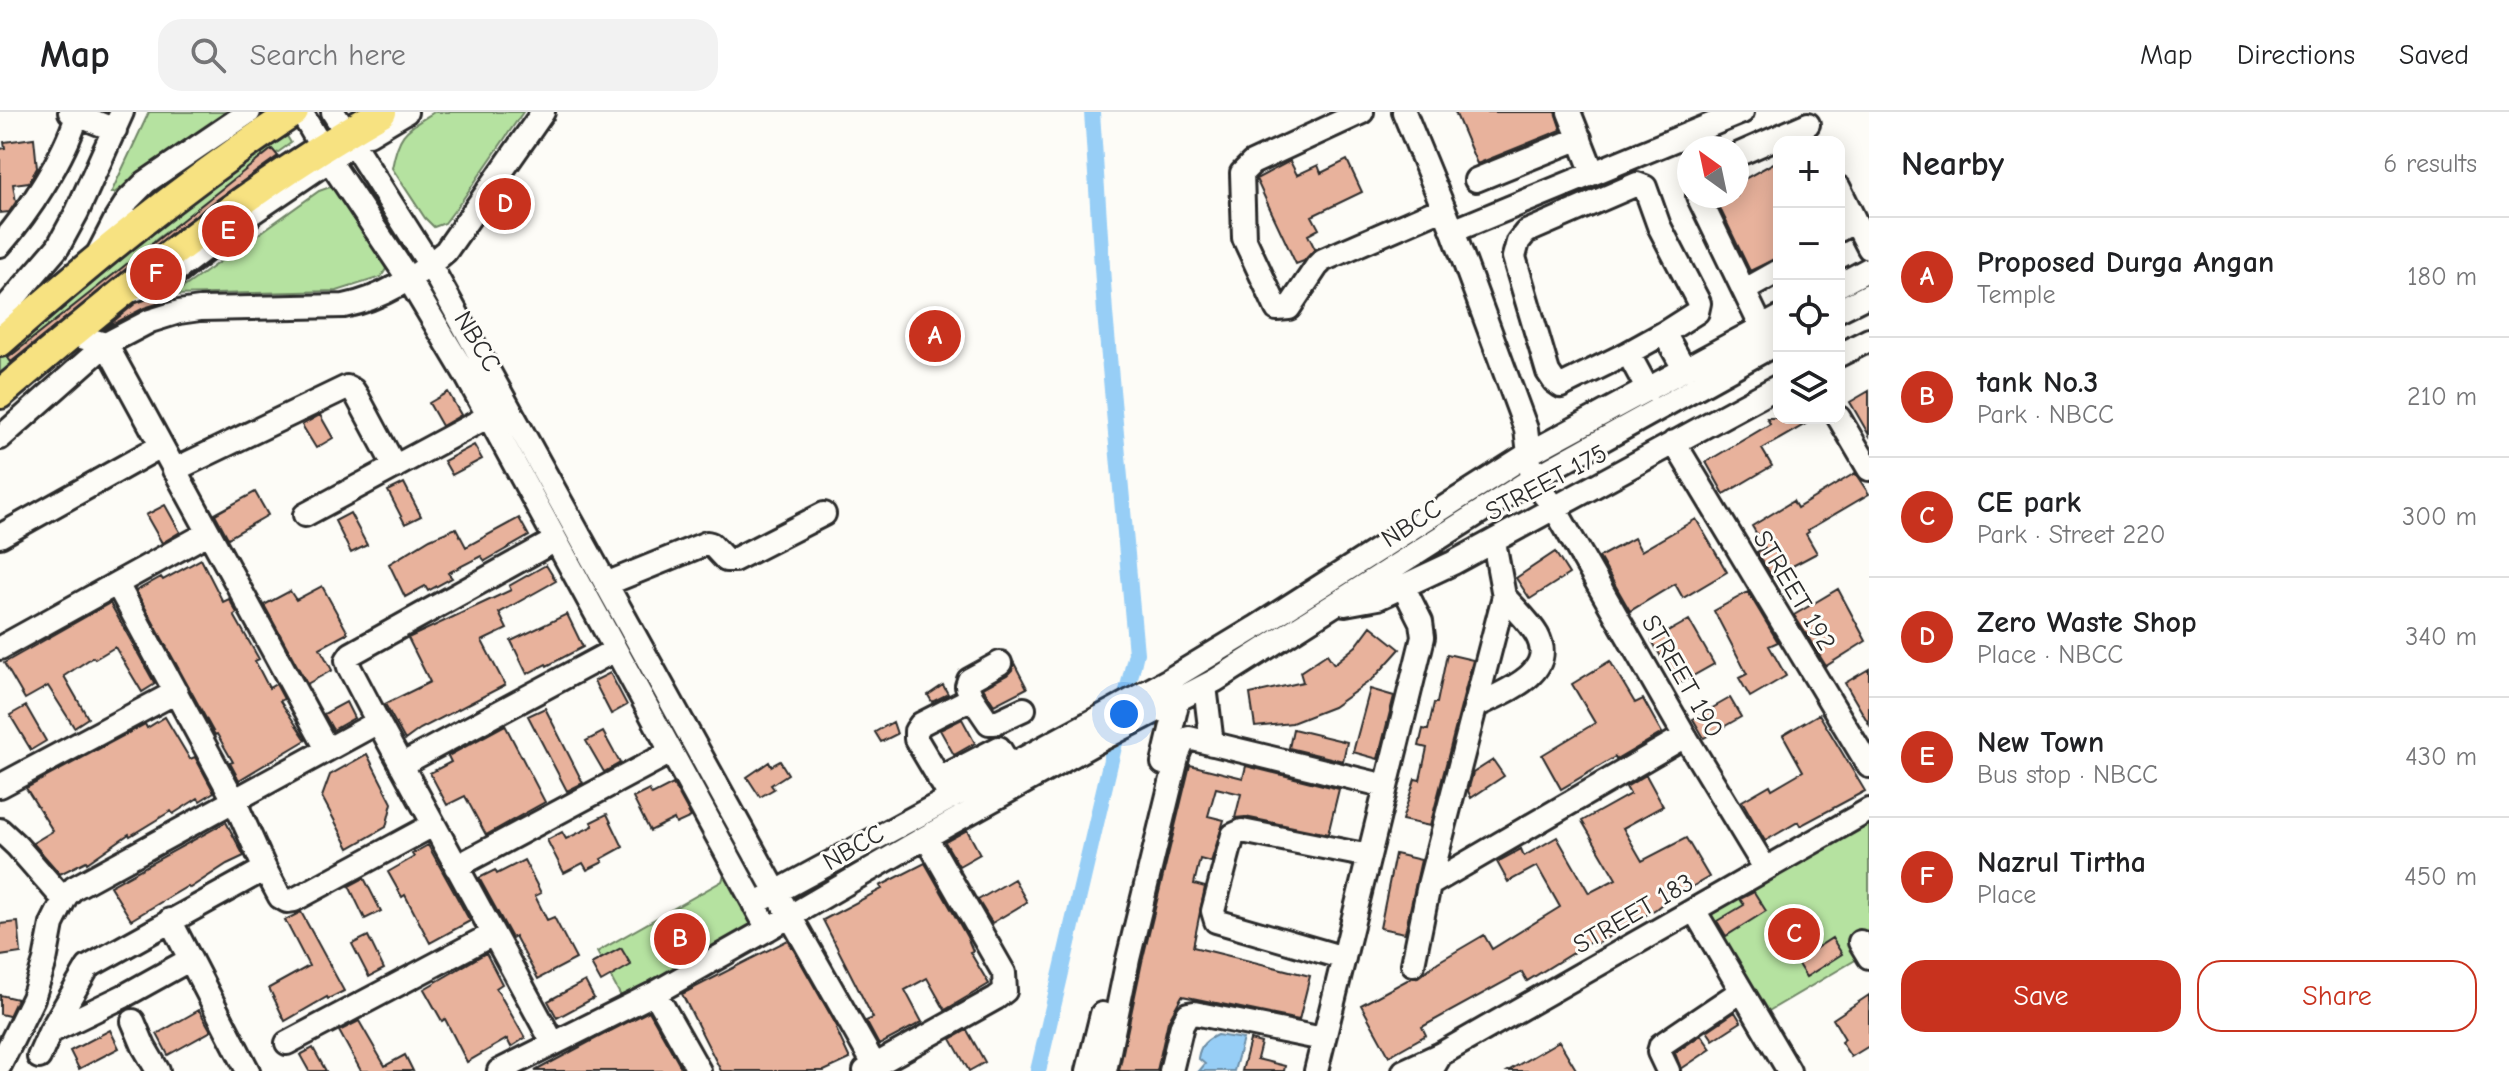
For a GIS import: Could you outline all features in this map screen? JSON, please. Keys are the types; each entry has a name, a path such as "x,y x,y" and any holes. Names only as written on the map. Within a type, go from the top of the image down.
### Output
{"main road":[{"path":"0,342 170,198 294,112"},
{"path":"0,394 113,297 188,239 325,154 344,129 382,112"}],"street":[{"path":"97,257 128,200 146,182 249,112"},
{"name":"NBCC","path":"301,112 325,154 408,278 489,416 768,929 926,837 1096,731 1172,695 1205,686 1773,329"},
{"path":"406,112 344,129 430,265 791,915 870,1068 1005,991 1004,973 926,837"},
{"path":"0,438 106,344 150,321 200,309 344,306 365,302 430,265 453,241 543,112"},
{"path":"1362,112 1252,163 1242,173 1244,238 1277,309 1289,308 1323,260 1443,208"},
{"path":"1404,112 1453,231 1526,429 1532,479"},
{"path":"1569,112 1593,173"},
{"path":"1453,231 1742,112"},
{"path":"0,245 25,214 65,145 74,114 119,121 58,247 0,314"},
{"path":"1749,150 1809,126"},
{"path":"1476,180 1580,138"},
{"path":"1637,184 1645,187 1659,226 1699,307 1697,312 1628,353 1561,386 1554,381 1548,372 1514,257 1518,242 1526,232 1637,184"},
{"path":"1088,1071 1172,695 1255,628 1528,454 1685,370 1773,329 1745,290 1704,208"},
{"path":"1847,225 1869,248"},
{"path":"1845,282 1869,269"},
{"path":"1745,290 1773,274"},
{"path":"1845,307 1869,295"},
{"path":"1664,333 1685,370"},
{"path":"70,334 106,344 327,749"},
{"path":"1845,352 1869,340"},
{"path":"1628,353 1648,390"},
{"path":"174,470 347,387 357,396 395,467"},
{"name":"STREET 175","path":"1331,607 1378,598 1494,542 1773,389"},
{"path":"305,515 489,416"},
{"path":"1843,424 1869,469"},
{"name":"STREET 192","path":"1674,442 1869,766"},
{"path":"0,536 161,446"},
{"name":"STREET 190","path":"1532,479 1555,509 1685,736 1765,868"},
{"path":"606,584 707,543 726,560 734,560 824,514"},
{"path":"0,648 208,533"},
{"path":"553,1043 433,825 347,660 351,654 556,540"},
{"path":"1413,964 1429,885 1504,596 1494,542"},
{"path":"117,584 234,800 280,897 287,901 294,900 433,825"},
{"path":"1316,1071 1423,637 1421,622 1403,586"},
{"path":"1476,706 1527,679 1540,665 1542,649 1536,633 1504,596"},
{"path":"401,765 615,650"},
{"path":"1000,663 969,680 967,686 972,698 989,723 1024,709"},
{"path":"1205,686 1212,744"},
{"path":"0,786 176,692"},
{"path":"945,788 916,739 916,731 921,724 972,698"},
{"path":"0,1065 33,998 45,961 52,924 66,896 74,888 378,722"},
{"path":"754,904 945,788 1096,731"},
{"path":"1429,885 1685,736"},
{"path":"1105,1071 1128,959 1184,740 1189,738 1386,786"},
{"path":"456,867 671,752"},
{"name":"STREET 183","path":"1404,1071 1436,1063 1869,810"},
{"path":"0,830 58,893 66,896"},
{"path":"1344,958 1216,921 1213,911 1233,835 1237,832 1369,856"},
{"path":"39,1057 88,967 265,869"},
{"path":"1694,910 1789,1071"},
{"path":"170,920 248,1071"},
{"path":"499,1071 655,993 768,929"},
{"path":"287,1043 493,934"},
{"path":"50,1032 189,960"},
{"path":"1668,1071 1659,1052 1661,1045 1741,991"},
{"path":"655,993 699,1071"},
{"path":"1171,1071 1182,1025 1188,1014 1299,1032 1323,1039"},
{"path":"133,1021 158,1071"}],"green space":[{"path":"149,112 226,112 111,193"},
{"path":"434,112 523,112 445,223 434,227 392,168 401,139"},
{"path":"284,131 291,143 158,238 0,377 0,352 122,249"},
{"path":"330,187 347,202 371,235 386,269 381,277 337,291 173,295 319,191"},
{"path":"1869,823 1869,952 1767,1012 1709,916"},
{"path":"726,869 766,926 623,1000 597,952 722,881"}],"water":[{"path":"1217,1035 1243,1039 1234,1071 1199,1071 1205,1064 1198,1058 1200,1050"}],"building":[{"path":"1455,112 1555,112 1561,130 1477,164"},
{"path":"34,138 37,168 29,182 13,184 16,202 9,212 0,213 0,149 5,148 4,142"},
{"path":"272,149 278,156 174,231 11,362 8,358"},
{"path":"1347,160 1362,192 1312,216 1319,229 1308,235 1315,249 1304,261 1296,264 1256,179 1290,161 1297,175 1318,165 1321,173"},
{"path":"1773,163 1773,260 1750,271 1720,208 1749,208 1749,176"},
{"path":"511,183 522,189 503,226 491,220 498,206 496,204"},
{"path":"260,224 160,303 104,329 136,303 173,290"},
{"path":"1869,391 1869,435 1850,402"},
{"path":"448,392 461,415 442,426 429,403"},
{"path":"320,415 333,438 316,448 302,425"},
{"path":"1767,418 1773,418 1773,424 1806,424 1762,449 1772,466 1724,494 1706,462 1770,424"},
{"path":"474,445 482,459 452,475 444,461"},
{"path":"1855,473 1869,494 1808,530 1806,534 1817,553 1772,577 1757,552 1765,548 1752,526 1793,501 1797,508"},
{"path":"404,483 421,516 405,524 388,491"},
{"path":"255,492 268,515 228,538 215,514"},
{"path":"165,505 180,532 162,543 146,515"},
{"path":"350,513 367,545 351,553 335,521"},
{"path":"519,518 529,536 485,561 481,556 448,573 452,578 428,591 425,586 405,597 389,564 430,539 456,528 466,547"},
{"path":"1696,519 1727,572 1683,598 1675,584 1630,611 1599,557 1634,538 1641,551"},
{"path":"1555,552 1569,574 1530,599 1516,578"},
{"path":"201,559 223,602 229,599 237,613 234,615 259,659 255,661 269,688 276,684 284,699 280,701 306,740 239,780 230,763 233,762 136,591"},
{"path":"546,565 556,581 499,613 507,629 482,641 505,685 420,729 405,740 385,704 430,682 408,638 511,590 509,586"},
{"path":"322,586 348,633 320,648 332,670 307,684 264,605 290,591 296,600"},
{"path":"1838,589 1866,641 1826,666 1794,615"},
{"path":"1748,592 1778,642 1769,646 1786,676 1750,697 1739,678 1747,674 1714,611"},
{"path":"110,603 155,684 142,692 115,647 95,659 93,657 64,676 88,718 74,727 48,686 25,699 4,663"},
{"path":"567,614 583,647 527,674 511,641"},
{"path":"1689,620 1714,664 1677,685 1652,641"},
{"path":"1371,626 1400,649 1374,678 1333,707 1292,723 1255,727 1250,694 1303,682 1300,672 1327,654 1334,664 1356,646"},
{"path":"1447,654 1473,660 1430,826 1402,820 1415,779 1420,780 1427,748 1419,746 1423,729 1428,730 1434,703 1437,703"},
{"path":"1610,661 1635,703 1643,699 1662,733 1561,789 1542,755 1595,723 1572,684"},
{"path":"1014,663 1027,688 994,705 983,688 1007,675"},
{"path":"1869,669 1869,724 1845,683"},
{"path":"610,673 627,705 611,714 594,681"},
{"path":"943,685 948,694 932,702 928,695"},
{"path":"1370,689 1394,696 1378,759 1353,752"},
{"path":"1730,698 1741,717 1704,738 1693,719"},
{"path":"346,702 354,718 333,730 324,714"},
{"path":"26,706 46,741 31,750 10,715"},
{"path":"545,708 583,783 567,791 528,716"},
{"path":"1819,714 1865,791 1765,841 1742,801 1770,785 1772,789 1803,771 1783,735"},
{"path":"165,717 190,759 195,757 214,792 173,814 171,811 129,834 87,863 60,874 33,843 53,831 26,788 145,724 147,728"},
{"path":"962,719 975,743 954,755 940,730"},
{"path":"893,722 897,734 881,742 875,732"},
{"path":"505,725 545,802 486,835 465,796 447,805 430,773 451,762 448,756"},
{"path":"1293,729 1347,742 1343,761 1289,748"},
{"path":"603,732 620,763 604,772 586,741"},
{"path":"367,754 392,803 386,827 349,848 322,797 330,775"},
{"path":"1493,760 1504,776 1471,798 1468,791 1473,773"},
{"path":"780,761 788,774 771,785 774,789 760,797 747,777 769,762 771,766"},
{"path":"1190,765 1243,778 1246,766 1339,789 1328,834 1245,817 1235,818 1241,794 1216,788 1208,816 1224,820 1211,862 1200,859 1194,884 1205,887 1193,947 1310,976 1299,1020 1182,996 1168,1021 1157,1071 1119,1071 1142,962"},
{"path":"1646,775 1663,806 1623,828 1642,861 1686,838 1709,877 1681,893 1679,890 1656,909 1616,933 1594,945 1592,941 1527,981 1522,972 1422,1027 1426,1035 1389,1056 1361,1005 1418,977 1484,935 1492,949 1560,907 1537,866 1508,882 1497,862 1521,849 1524,856 1557,837 1589,893 1616,879 1582,821 1630,794 1626,787"},
{"path":"673,784 691,817 676,824 674,819 650,831 633,798 649,790 652,795"},
{"path":"607,814 623,847 587,870 583,863 564,873 547,840 562,832 566,839 593,826 591,822"},
{"path":"226,822 244,856 131,920 110,886"},
{"path":"967,830 980,854 959,866 945,842"},
{"path":"428,845 470,921 430,943 405,895 402,897 388,872"},
{"path":"1395,854 1421,860 1405,933 1380,928"},
{"path":"524,860 541,893 535,896 547,920 554,917 576,959 538,979 479,878 495,870 497,874"},
{"path":"925,863 967,937 973,951 970,952 989,984 945,1010 927,978 905,990 922,1022 879,1045 866,1021 873,1018 823,920"},
{"path":"364,878 381,911 365,919 349,886"},
{"path":"1014,879 1027,902 992,923 978,900"},
{"path":"1754,892 1766,911 1726,936 1717,921 1744,905 1740,899"},
{"path":"301,912 344,991 285,1021 269,988 309,966 285,920"},
{"path":"18,922 21,953 0,956 0,924"},
{"path":"368,936 384,969 369,977 352,944"},
{"path":"1832,938 1842,954 1806,977 1796,961"},
{"path":"788,940 838,1028 850,1059 824,1071 721,1071 682,994"},
{"path":"621,948 631,965 601,982 591,964"},
{"path":"486,953 502,984 496,988 525,1038 511,1047 507,1039 467,1062 445,1019 442,1021 424,989"},
{"path":"585,981 594,998 557,1018 548,1001"},
{"path":"0,995 17,999 9,1016 0,1014"},
{"path":"1869,995 1869,1046 1851,1057 1841,1042 1845,1039 1833,1019"},
{"path":"199,1010 211,1031 168,1055 157,1034"},
{"path":"649,1011 683,1071 535,1071 593,1040"},
{"path":"1735,1012 1741,1022 1713,1040 1707,1031"},
{"path":"359,1021 385,1066 405,1055 413,1071 361,1071 339,1031"},
{"path":"110,1030 119,1048 79,1069 70,1051"},
{"path":"967,1030 985,1062 969,1071 951,1039"},
{"path":"1701,1035 1711,1049 1681,1069 1675,1053"},
{"path":"1250,1040 1261,1043 1257,1059 1285,1066 1284,1071 1242,1071"},
{"path":"1559,1041 1577,1071 1508,1071"},
{"path":"313,1048 326,1071 309,1071 300,1055"}],"waterway":[{"path":"1038,1071 1136,653 1105,313 1092,112"}],"place":[{"name":"Zero Waste Shop","path":"505,204"},
{"name":"New Town","path":"228,231"},
{"name":"Nazrul Tirtha","path":"156,274"},
{"name":"Proposed Durga Angan","path":"935,336"},
{"name":"CE park","path":"1794,934"},
{"name":"tank No.3","path":"680,939"}]}
